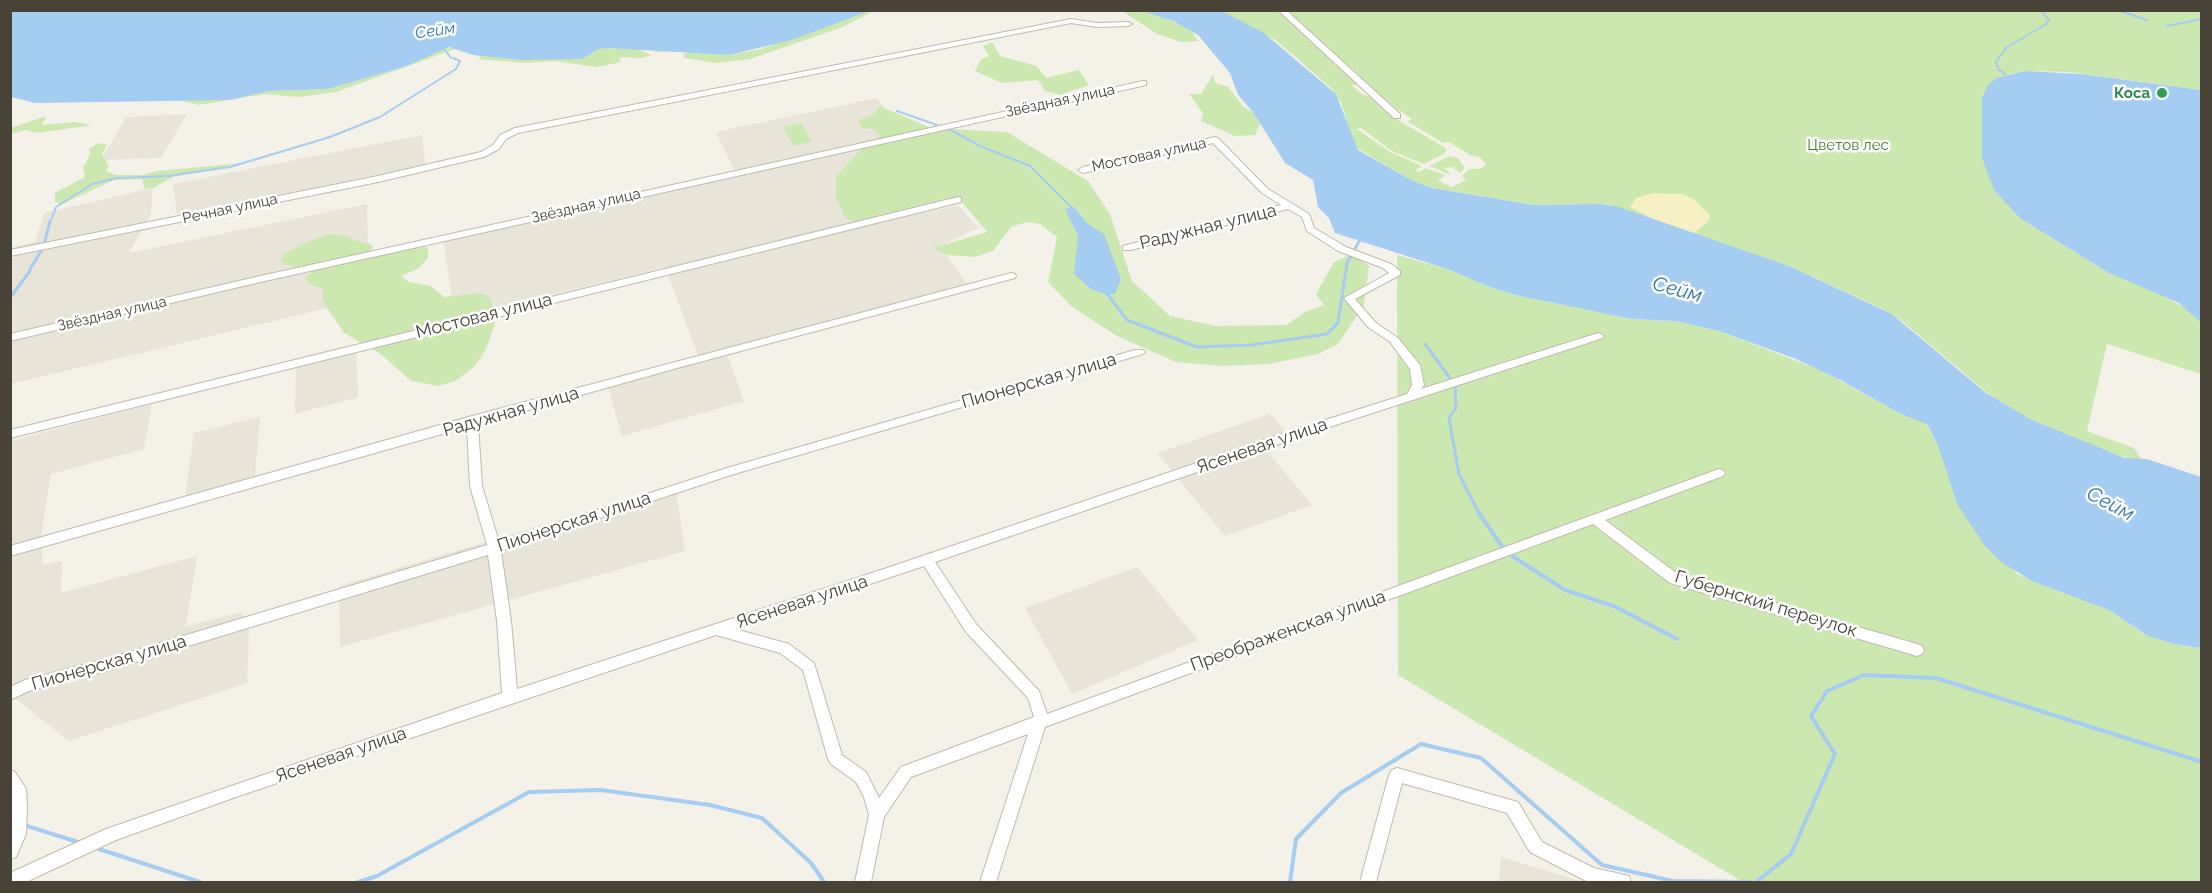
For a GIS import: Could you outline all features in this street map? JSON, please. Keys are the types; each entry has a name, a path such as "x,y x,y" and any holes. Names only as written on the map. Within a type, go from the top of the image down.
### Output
{"street":[{"path":"1281,10 1397,116"},
{"name":"Речная улица","path":"10,253 484,154 496,147 502,137 515,131 1071,21 1097,25 1128,24"},
{"name":"Звёздная улица","path":"10,338 256,279 1143,83"},
{"name":"Мостовая улица","path":"1083,170 1215,140 1265,191 1289,206"},
{"name":"Мостовая улица","path":"10,434 958,200"},
{"path":"1289,206 1306,216 1310,229 1342,249 1387,266 1396,273 1349,298 1372,325 1394,340 1416,368 1418,385 1410,398"},
{"name":"Радужная улица","path":"1127,248 1289,206"},
{"name":"Радужная улица","path":"10,550 674,365 1011,276"},
{"name":"Ясеневая улица","path":"10,882 112,834 510,697 927,560 1300,432 1599,336"},
{"name":"Пионерская улица","path":"10,694 25,686 106,665 494,548 727,472 1139,352"},
{"path":"472,422 476,486 494,548 504,621 510,697"},
{"name":"Преображенская улица","path":"877,815 906,772 1719,472"},
{"name":"Губернский переулок","path":"1594,518 1675,579 1917,650"},
{"path":"927,560 971,628 1034,695 1041,717 988,882"},
{"path":"716,630 784,648 809,666 836,759 861,777 871,796 877,815 863,882"},
{"path":"1368,882 1397,775 1512,807 1536,847 1592,875 1623,882"},
{"path":"10,777 18,789 10,852"}],"shaded area":[{"path":"877,98 903,134 872,140 840,191 861,226 958,205 978,228 940,246 969,287 727,354 744,401 622,436 608,387 700,361 665,267 455,319 443,238 736,174 716,132"},
{"path":"187,114 161,158 101,160 126,117"},
{"path":"422,135 425,165 314,194 177,215 173,184"},
{"path":"153,188 151,214 129,253 367,204 368,242 373,246 374,256 308,283 323,290 323,302 328,308 11,384 10,248 35,242 44,213"},
{"path":"356,352 358,397 295,414 296,368"},
{"path":"152,404 144,449 51,474 41,537 43,564 62,562 61,593 197,556 186,626 242,612 249,629 247,683 69,741 11,695 10,441"},
{"path":"1270,414 1295,442 1267,451 1312,505 1225,536 1157,453"},
{"path":"260,417 255,476 185,496 194,433"},
{"path":"675,485 685,551 340,647 339,586"},
{"path":"1137,567 1198,640 1072,694 1025,608"},
{"path":"1501,857 1583,882 1499,882"}],"green space":[{"path":"874,11 840,28 750,59 716,63 684,58 684,54 691,52 729,55 761,49"},
{"path":"1122,11 1143,11 1164,17 1192,31 1198,41 1181,42 1157,34"},
{"name":"Цветов лес","path":"1222,11 2201,11 2201,90 2070,72 2024,71 2005,75 2021,219 2109,273 2151,290 2188,309 2201,323 2201,374 2107,344 2087,431 2134,448 2141,459 2131,459 2092,446 2032,420 1998,402 1902,321 1885,310 1789,266 1693,234 1709,220 1693,199 1682,194 1671,194 1631,207 1652,218 1605,204 1534,205 1432,188 1413,181 1355,147 1341,102 1331,88 1277,41","holes":["1351,85 1361,85 1412,119 1407,121 1443,143 1449,142 1470,155 1480,157 1486,165 1479,169 1469,169 1462,176 1466,180 1452,187 1438,181 1445,175 1426,168 1419,172 1415,170 1422,166 1390,152 1357,129 1361,128 1392,151 1424,164 1444,154 1447,149 1393,117 1371,97 1362,94"]},
{"path":"524,27 676,51 659,52 638,49 651,55 642,58 623,57 619,58 621,61 618,63 596,67 555,61 526,63 478,59 481,56 477,55"},
{"path":"992,42 1000,56 1037,66 1046,78 1079,70 1089,85 1060,95 1045,91 1038,80 1002,83 975,71 981,59 989,56 983,46"},
{"path":"444,48 458,48 336,92 298,97 265,94 236,99 269,91 328,89 397,69"},
{"path":"1213,75 1215,83 1228,87 1244,107 1253,112 1260,123 1255,135 1235,136 1201,121 1203,113 1189,94 1201,94"},
{"path":"179,100 229,100 199,105"},
{"path":"880,106 931,128 1007,132 1088,181 1110,214 1132,281 1170,316 1216,326 1286,325 1305,312 1324,305 1316,294 1334,262 1352,254 1369,266 1364,305 1338,344 1318,354 1269,364 1223,366 1176,362 1117,336 1071,306 1048,282 1057,237 1040,224 1027,222 1011,227 993,251 975,257 948,255 932,248 987,232 962,202 864,225 845,218 836,197 836,177 861,149 880,136 874,129 861,128 858,120 873,115"},
{"path":"46,118 41,125 75,122 92,125 37,133 25,130 11,134 11,128"},
{"path":"801,123 812,141 793,146 783,127"},
{"path":"98,143 107,145 102,154 109,166 106,171 116,175 143,175 156,171 245,163 173,177 153,188 145,189 142,179 114,180 60,205 55,201 55,193 85,177 83,168 90,154 89,149"},
{"path":"1450,156 1458,158 1465,168 1460,173 1453,167 1445,168 1451,175 1429,166"},
{"path":"329,234 343,235 373,246 368,252 312,265 294,267 280,262 282,256 300,245"},
{"path":"428,247 428,258 419,268 401,276 409,282 431,286 444,297 481,293 491,299 495,324 486,349 474,367 455,381 438,386 411,381 382,355 344,333 323,302 323,290 308,283 305,277 316,269 404,249"},
{"path":"1397,255 1450,270 1515,295 1631,319 1675,321 1719,331 1818,369 1900,413 1925,422 1938,446 1957,504 2017,574 2109,610 2148,636 2174,644 2201,648 2201,882 1743,882 1398,675"}],"sand":[{"path":"1653,193 1682,194 1693,199 1710,215 1709,220 1693,234 1666,225 1630,207 1636,198"}],"water":[{"name":"Сейм","path":"10,11 869,11 792,40 729,55 609,48 598,49 582,59 522,60 473,55 449,47 404,67 328,89 269,91 231,100 35,103 11,97"},
{"name":"Сейм","path":"1143,11 1222,11 1264,33 1336,94 1358,150 1413,181 1432,188 1534,205 1602,204 1619,207 1789,266 1892,314 1986,393 2032,420 2125,458 2147,459 2201,477 2201,648 2174,644 2148,636 2109,610 2032,581 2001,562 1985,546 1957,504 1938,446 1927,424 1899,413 1842,381 1796,359 1719,331 1675,321 1631,319 1515,295 1450,270 1335,233 1329,218 1318,207 1313,180 1285,163 1253,112 1238,95 1230,73 1198,35 1173,21"},
{"path":"2024,71 2082,74 2201,90 2201,323 2179,303 2109,273 2021,219 1994,190 1982,158 1982,98 1988,85 1997,78"},
{"path":"1074,207 1088,224 1104,234 1121,279 1115,294 1107,295 1091,289 1074,274 1078,236 1065,209"}],"waterway":[{"path":"2006,75 1998,69 1996,62 2006,48 2046,24 2049,20 2041,10"},
{"path":"2117,10 2147,20"},
{"path":"2167,26 2202,19"},
{"name":"Сейм","path":"441,45 451,58"},
{"path":"50,223 56,207 92,184 118,178 168,176 230,167 330,137 380,117 456,69 460,61 453,58"},
{"path":"897,111 951,130 980,146 1030,166 1073,209"},
{"path":"44,245 50,221"},
{"path":"1105,291 1127,320 1197,347 1251,345 1327,334 1338,323 1347,263 1360,240"},
{"path":"30,269 43,248"},
{"path":"10,298 30,271"},
{"path":"1425,344 1455,385 1456,408 1449,418 1459,474 1479,513"},
{"path":"1478,512 1506,552 1565,590 1616,607 1677,639"},
{"path":"1756,882 1791,854 1835,754 1811,716 1827,691 1864,675 1936,678 2202,762"},
{"path":"1290,882 1296,839 1341,793 1421,744 1481,758 1602,865 1673,881 1750,882"},
{"path":"358,882 377,876 529,792 601,790 710,805 762,818 811,863 824,882"},
{"path":"24,825 81,843"},
{"path":"96,848 200,882"}],"place":[{"name":"Коса","path":"2162,93"}]}
